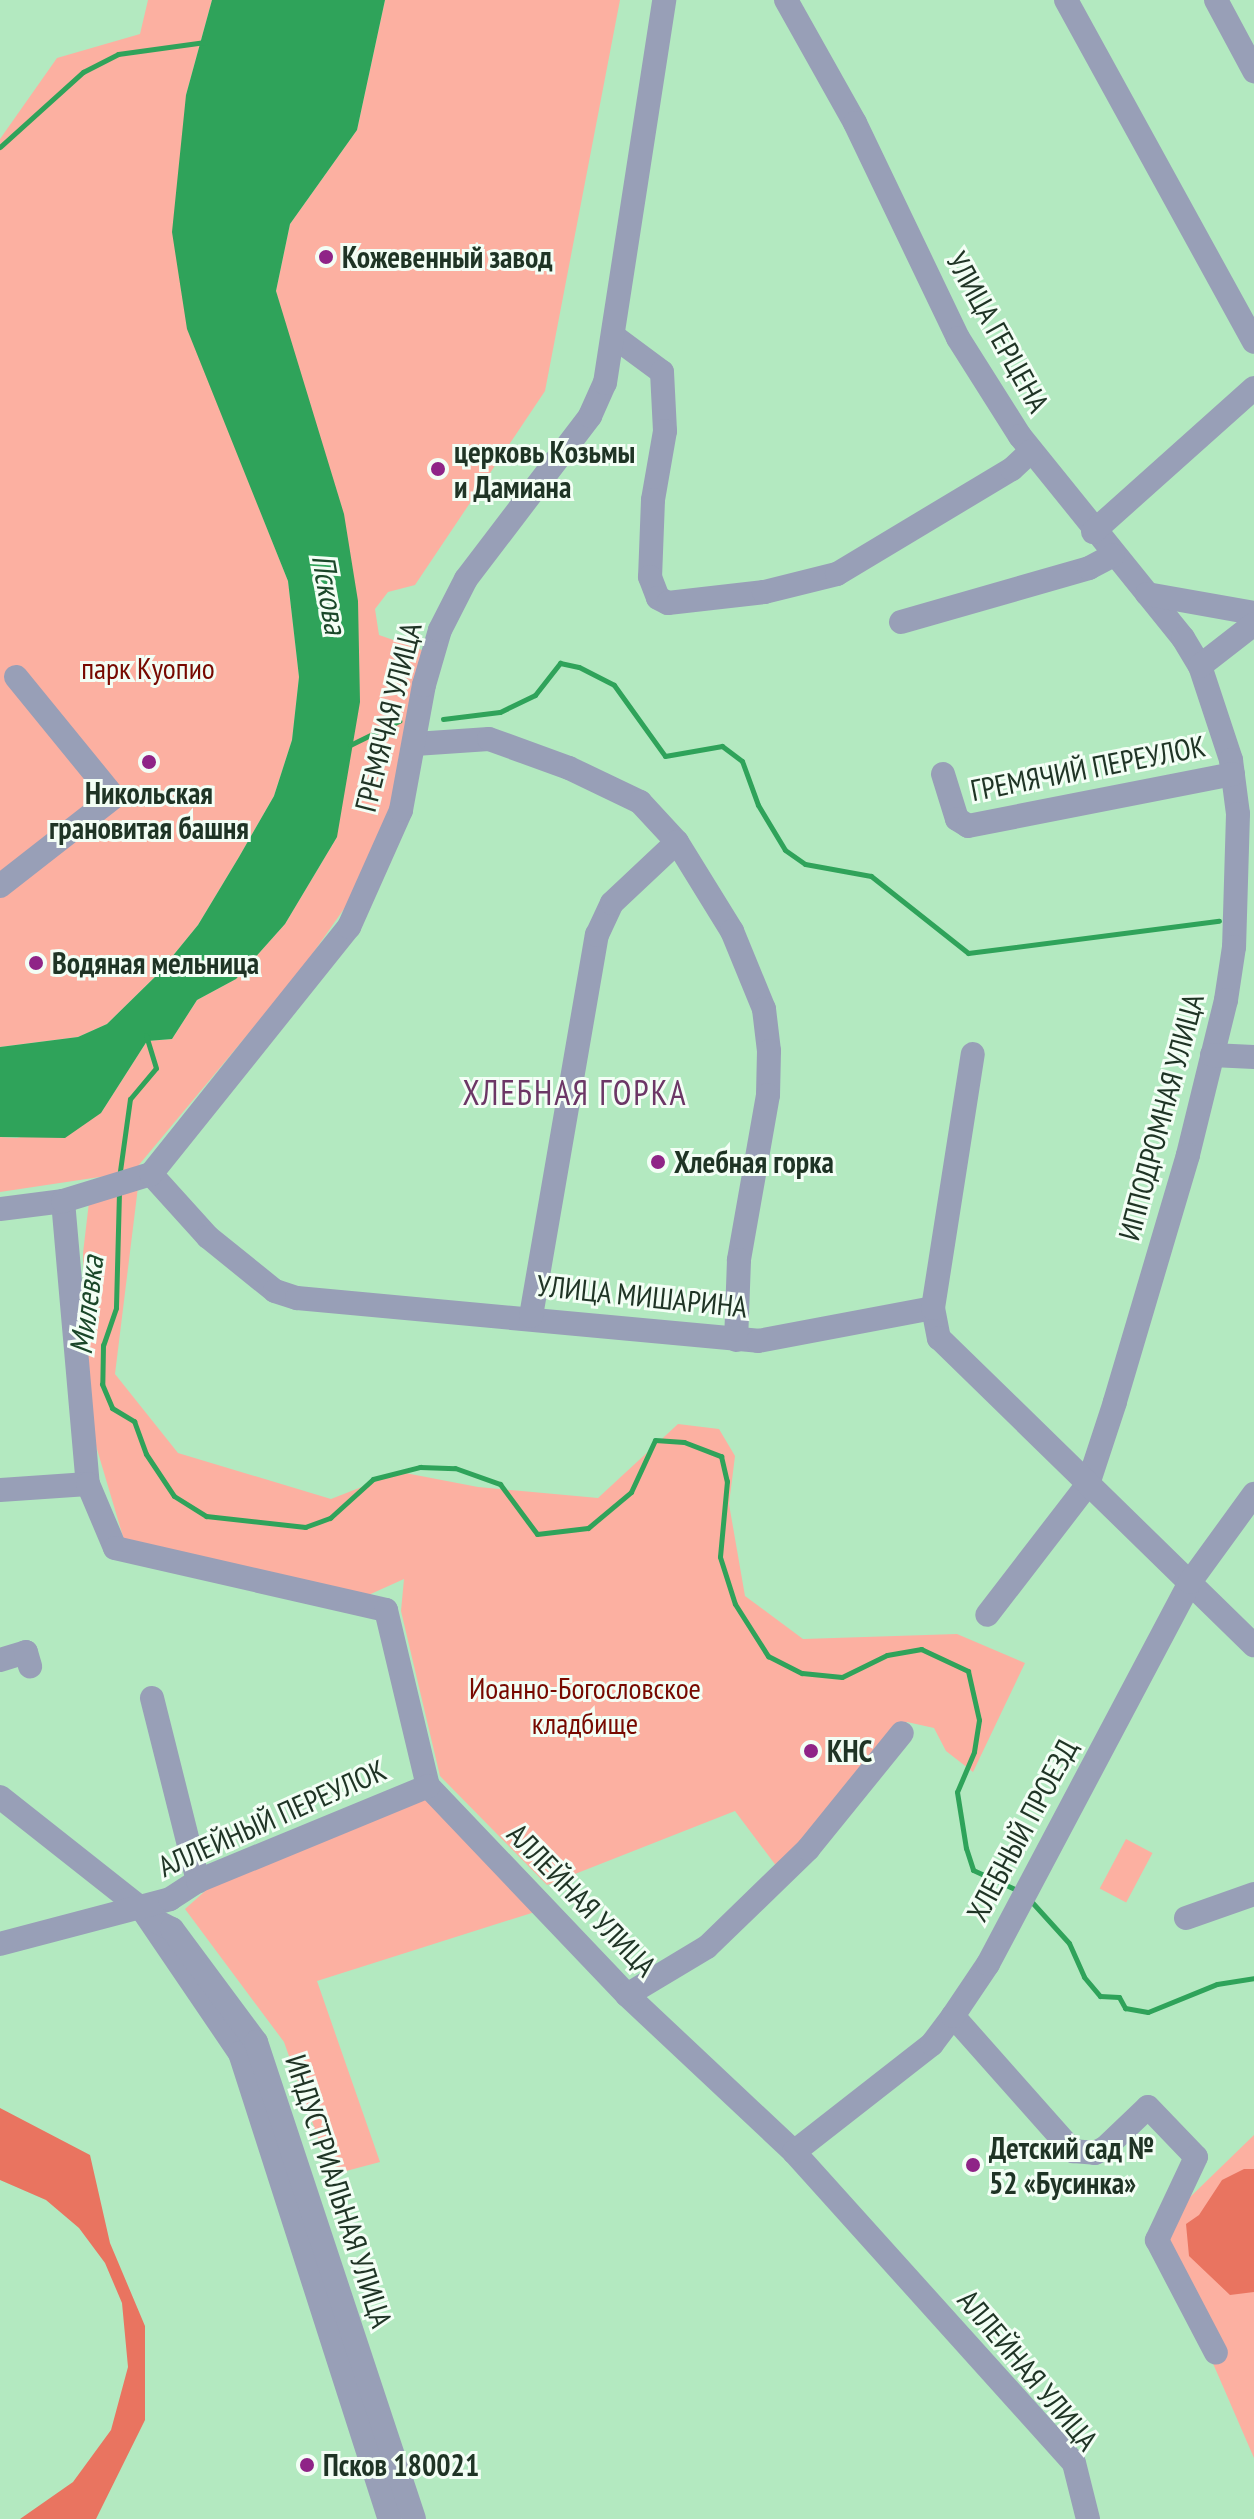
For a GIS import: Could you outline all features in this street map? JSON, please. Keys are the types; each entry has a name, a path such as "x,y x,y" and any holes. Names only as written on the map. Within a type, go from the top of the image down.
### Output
{"street":[{"name":"ГРЕМЯЧАЯ УЛИЦА","path":"144,1176 349,927 401,810 424,685 440,630 466,579 590,416 605,383 616,338 664,0"},
{"name":"УЛИЦА ГЕРЦЕНА","path":"786,0 842,97 958,338 1031,451 1200,666"},
{"path":"1066,0 1254,342"},
{"path":"1216,0 1253,67"},
{"path":"616,338 662,372 665,431 653,500 650,577 658,598 668,603 750,594 837,574 1012,469 1031,451"},
{"path":"1093,532 1254,388"},
{"path":"901,622 1089,568 1113,555"},
{"path":"1145,593 1175,603 1254,613"},
{"path":"1200,666 1254,624"},
{"name":"ИППОДРОМНАЯ УЛИЦА","path":"987,1615 1088,1484 1188,1155 1212,1055 1234,947 1239,765 1200,666"},
{"path":"0,886 114,797 16,677"},
{"path":"416,739 489,739 554,763 640,802 677,842 752,970 769,1051 768,1095 739,1260 736,1340"},
{"name":"ГРЕМЯЧИЙ ПЕРЕУЛОК","path":"943,774 957,819 968,826 1239,765"},
{"path":"531,1316 597,935 612,903 677,842"},
{"path":"973,1054 933,1308 939,1338 1254,1645"},
{"path":"1212,1055 1254,1057"},
{"path":"0,1209 74,1198 144,1176"},
{"name":"УЛИЦА МИШАРИНА","path":"144,1176 208,1237 275,1291 338,1302 531,1316 736,1340 826,1332 933,1308"},
{"path":"74,1198 88,1484 115,1548 386,1610 428,1786"},
{"path":"0,1490 88,1484"},
{"name":"ХЛЕБНЫЙ ПРОЕЗД","path":"794,2152 932,2044 953,2016 1019,1904 1190,1582 1254,1494"},
{"path":"0,1660 26,1652 30,1666"},
{"path":"152,1698 198,1881"},
{"path":"627,1995 718,1936 808,1849 902,1733"},
{"name":"АЛЛЕЙНЫЙ ПЕРЕУЛОК","path":"145,1913 198,1881 428,1786"},
{"name":"АЛЛЕЙНАЯ УЛИЦА","path":"428,1786 627,1995 794,2152 1074,2463 1088,2519"},
{"name":"ИНДУСТРИАЛЬНАЯ УЛИЦА","path":"0,1797 145,1913 172,1929 256,2042 414,2519"},
{"path":"1186,1918 1254,1894"},
{"path":"0,1944 145,1913"},
{"name":"ИНДУСТРИАЛЬНАЯ УЛИЦА","path":"145,1913 240,2053 390,2519"},
{"path":"953,2016 1073,2151 1095,2153 1105,2148 1148,2107 1196,2157 1157,2240 1216,2353"}],"green space":[{"name":"парк Куопио","path":"148,0 212,0 186,95 249,482 288,581 299,677 292,740 274,796 198,925 158,974 107,1024 78,1037 0,1047 0,139 57,58 140,34"},
{"path":"385,0 620,0 545,391 415,585 388,592 375,609 379,635 422,650 395,798 353,896 299,973 133,1172 0,1192 0,1137 17,1138 101,1113 147,1041 172,1039 197,1000 236,979 285,924 337,837 293,359 276,291 290,224 357,130"},
{"name":"Иоанно-Богословское кладбище","path":"138,1187 115,1374 178,1453 331,1499 400,1472 478,1487 598,1498 678,1424 719,1429 735,1456 729,1504 745,1596 803,1639 957,1634 1025,1663 973,1772 946,1751 934,1728 907,1722 780,1871 735,1811 547,1885 440,1776 401,1611 404,1579 364,1597 124,1540 88,1419 83,1253 89,1202"},
{"path":"426,1793 538,1911 317,1981 380,2162 331,2175 284,2042 185,1909 213,1884"},
{"path":"1126,1839 1152,1853 1126,1903 1100,1888"},
{"path":"1254,2135 1254,2458 1179,2285 1152,2234"}],"shaded area":[{"path":"0,2108 90,2155 110,2243 145,2326 145,2420 96,2519 20,2519 73,2482 111,2430 128,2367 122,2303 105,2263 79,2228 46,2200 0,2180"},
{"path":"1244,2169 1254,2169 1254,2292 1230,2295 1189,2256 1186,2224 1199,2215 1222,2180"}],"water":[{"name":"Пскова","path":"212,0 385,0 357,130 290,224 276,291 344,514 358,601 360,702 337,837 285,924 236,979 197,1000 172,1039 147,1041 101,1113 65,1138 0,1137 0,1047 78,1037 107,1024 158,974 198,925 274,796 292,740 299,677 288,581 187,329 172,232 186,95"}],"waterway":[{"path":"0,147 83,72 118,54 205,42"},
{"path":"443,719 500,712 535,695 560,663 579,667 614,685 665,756 722,746 742,761 758,805 785,850 805,864 871,876 968,953 1219,921"},
{"path":"350,745 399,721"},
{"name":"Милевка","path":"119,1178 130,1099 156,1068 146,1036"},
{"name":"Милевка","path":"119,1192 116,1308 103,1345 102,1384 112,1408 134,1421 146,1454 174,1496 206,1516 305,1527 330,1518 373,1479 420,1467 455,1468 500,1484 537,1534 588,1528 631,1492 655,1440 684,1442 721,1456 727,1481 720,1557 735,1604 768,1656 802,1673 842,1677 887,1655 921,1649 968,1671 979,1720 974,1752 957,1792 966,1848 973,1870 1019,1891"},
{"name":"Милевка","path":"1030,1900 1069,1943 1084,1977 1100,1996 1119,1997 1125,2008 1148,2012 1217,1984 1254,1978"}],"place":[{"name":"Кожевенный завод","path":"326,257"},
{"name":"церковь Козьмы и Дамиана","path":"438,469"},
{"name":"Никольская грановитая башня","path":"149,762"},
{"name":"Водяная мельница","path":"36,963"},
{"name":"Хлебная горка","path":"658,1162"},
{"name":"КНС","path":"811,1751"},
{"name":"Детский сад № 52 «Бусинка»","path":"973,2165"},
{"name":"Псков 180021","path":"307,2465"}],"district":[{"name":"ХЛЕБНАЯ ГОРКА","path":"575,1093"}]}
